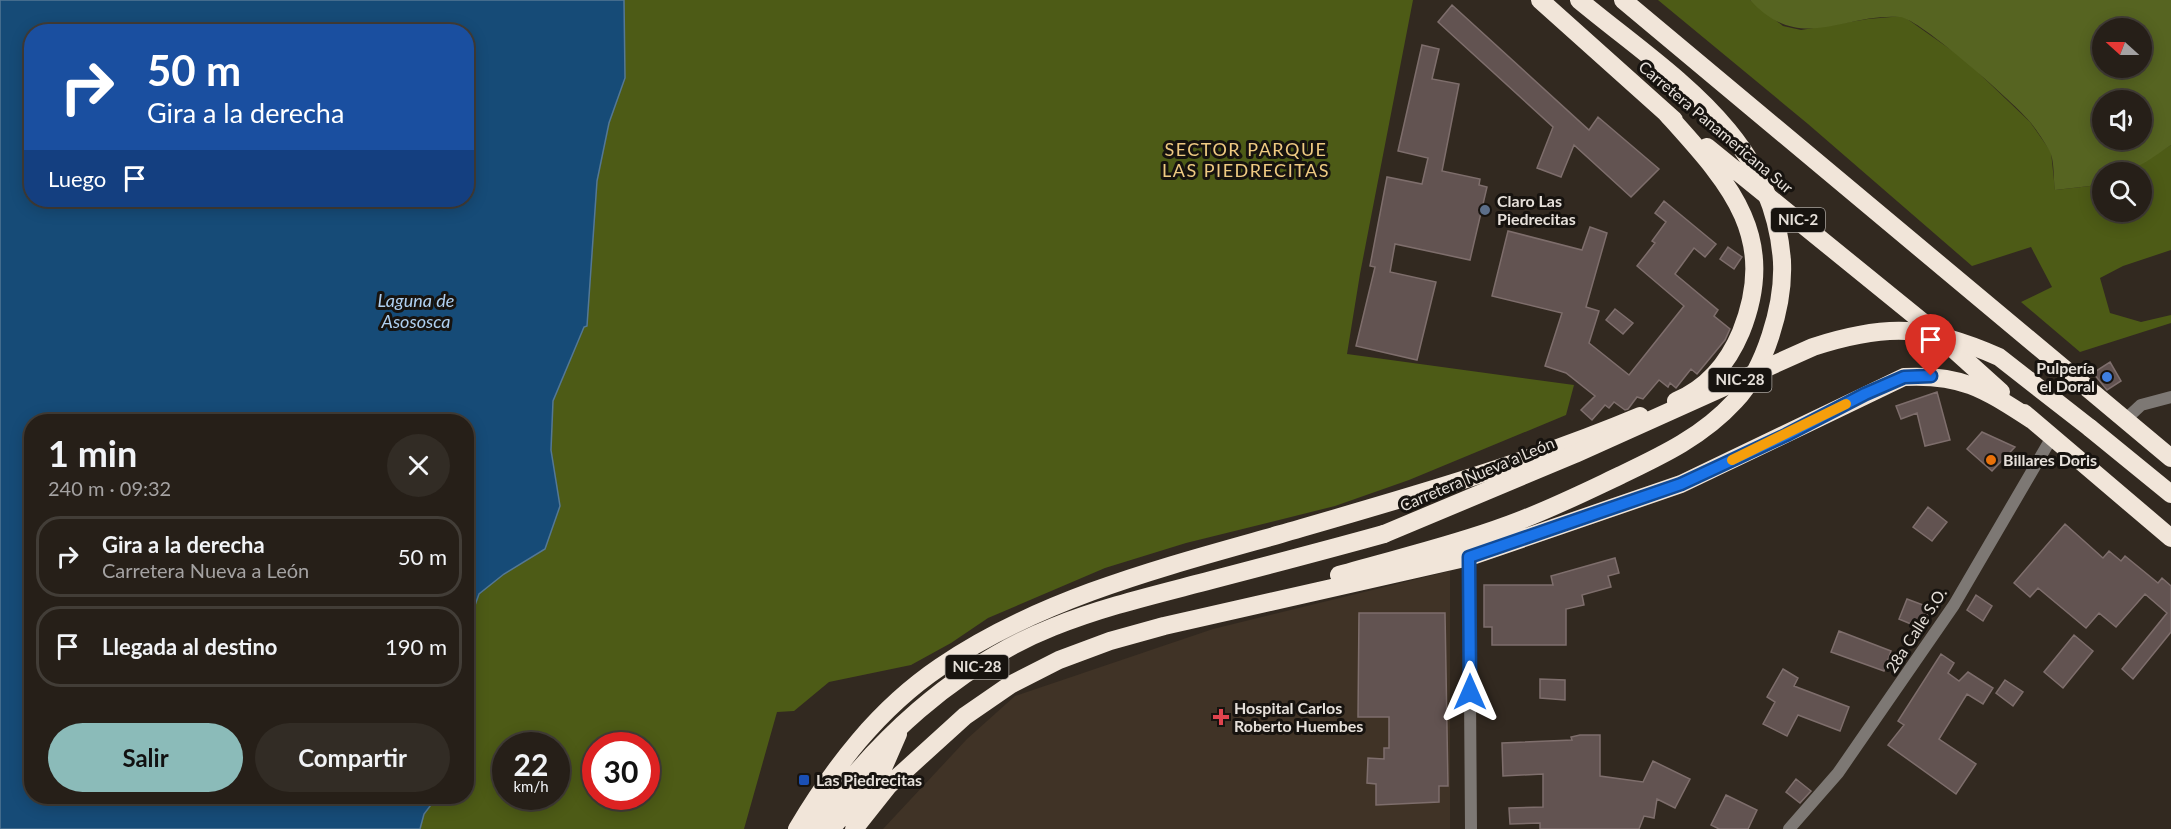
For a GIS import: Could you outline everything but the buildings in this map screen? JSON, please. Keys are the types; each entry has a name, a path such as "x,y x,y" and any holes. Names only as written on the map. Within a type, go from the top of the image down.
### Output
{"highway":[{"name":"Carretera Panamericana Sur","path":"1540,0 1666,113 1930,328 2032,420 2171,538"},
{"path":"1164,626 1503,527 1553,508 1691,440 1737,400 1765,347 1781,297 1783,275 1781,242 1776,216 1755,165 1720,119 1579,0"},
{"path":"1623,0 2171,458"},
{"path":"796,829 837,766 883,713 939,668 1012,624 1149,572 1508,467 1676,401 1704,385 1718,372 1735,347 1748,314 1754,281 1752,245 1746,222 1721,175 1666,113"},
{"name":"Carretera Nueva a León","path":"813,829 842,789 901,727 945,689 993,657 1051,628 1106,608 1384,534 1575,454 1813,347 1853,334 1889,329 1945,338 1999,357 2171,494"},
{"name":"NIC-28","path":"854,829 889,785 965,716 1010,685 1059,660 1110,641 1164,626 1469,557 1681,484 1904,377 1931,376 1964,381 1992,394 2032,420"},
{"path":"831,829 884,766 901,727"}],"street":[{"path":"2126,419 2141,405 2171,397"},
{"name":"28a Calle S.O.","path":"1789,829 1838,773 1954,605 2052,436"},
{"path":"1469,557 1471,829"}],"shaded area":[{"name":"Hospital Carlos Roberto Huembes","path":"1450,571 1450,829 883,829 967,739 1015,696 1213,629"}],"green space":[{"path":"624,0 1413,0 1360,274 1347,354 1574,385 1566,415 1409,480 1335,506 1186,543 1105,568 988,618 951,643 911,665 829,682 794,711 777,712 744,829 420,829 424,814 432,804 474,804 474,608 479,594 504,574 560,507 551,450 553,401 584,327 597,181 609,123 625,78"},
{"path":"1658,0 1750,0 1783,26 1801,30 1903,16 1964,59 2030,122 2051,152 2055,190 2092,185 2092,222 2152,222 2152,162 2143,162 2171,145 2171,250 2123,266 2100,278 2110,313 2141,322 2171,315 2171,323 2080,352 2021,302 2052,287 2031,247 1972,266 1808,124"},
{"path":"1750,0 2171,0 2171,145 2145,162 2092,162 2092,185 2055,190 2051,154 2031,123 1946,46 1911,21 1900,17 1879,17 1822,28 1787,25 1769,16"}],"water":[{"name":"Laguna de Asososca","path":"0,0 624,0 625,78 609,123 597,181 587,326 584,327 553,401 551,450 560,506 545,549 504,574 479,594 474,608 474,414 24,414 24,804 432,804 424,814 420,829 0,829"}],"slow traffic":[{"path":"1732,460 1846,404"}],"place":[{"name":"Claro Las Piedrecitas","path":"1485,210"},
{"name":"Pulpería el Doral","path":"2107,377"},
{"name":"Billares Doris","path":"1991,460"},
{"name":"Hospital Carlos Roberto Huembes","path":"1221,717"},
{"name":"Las Piedrecitas","path":"804,780"}],"district":[{"name":"SECTOR PARQUE LAS PIEDRECITAS","path":"1246,160"}],"route":[{"path":"1470,692 1469,557 1681,484 1904,377 1931,376"}]}
